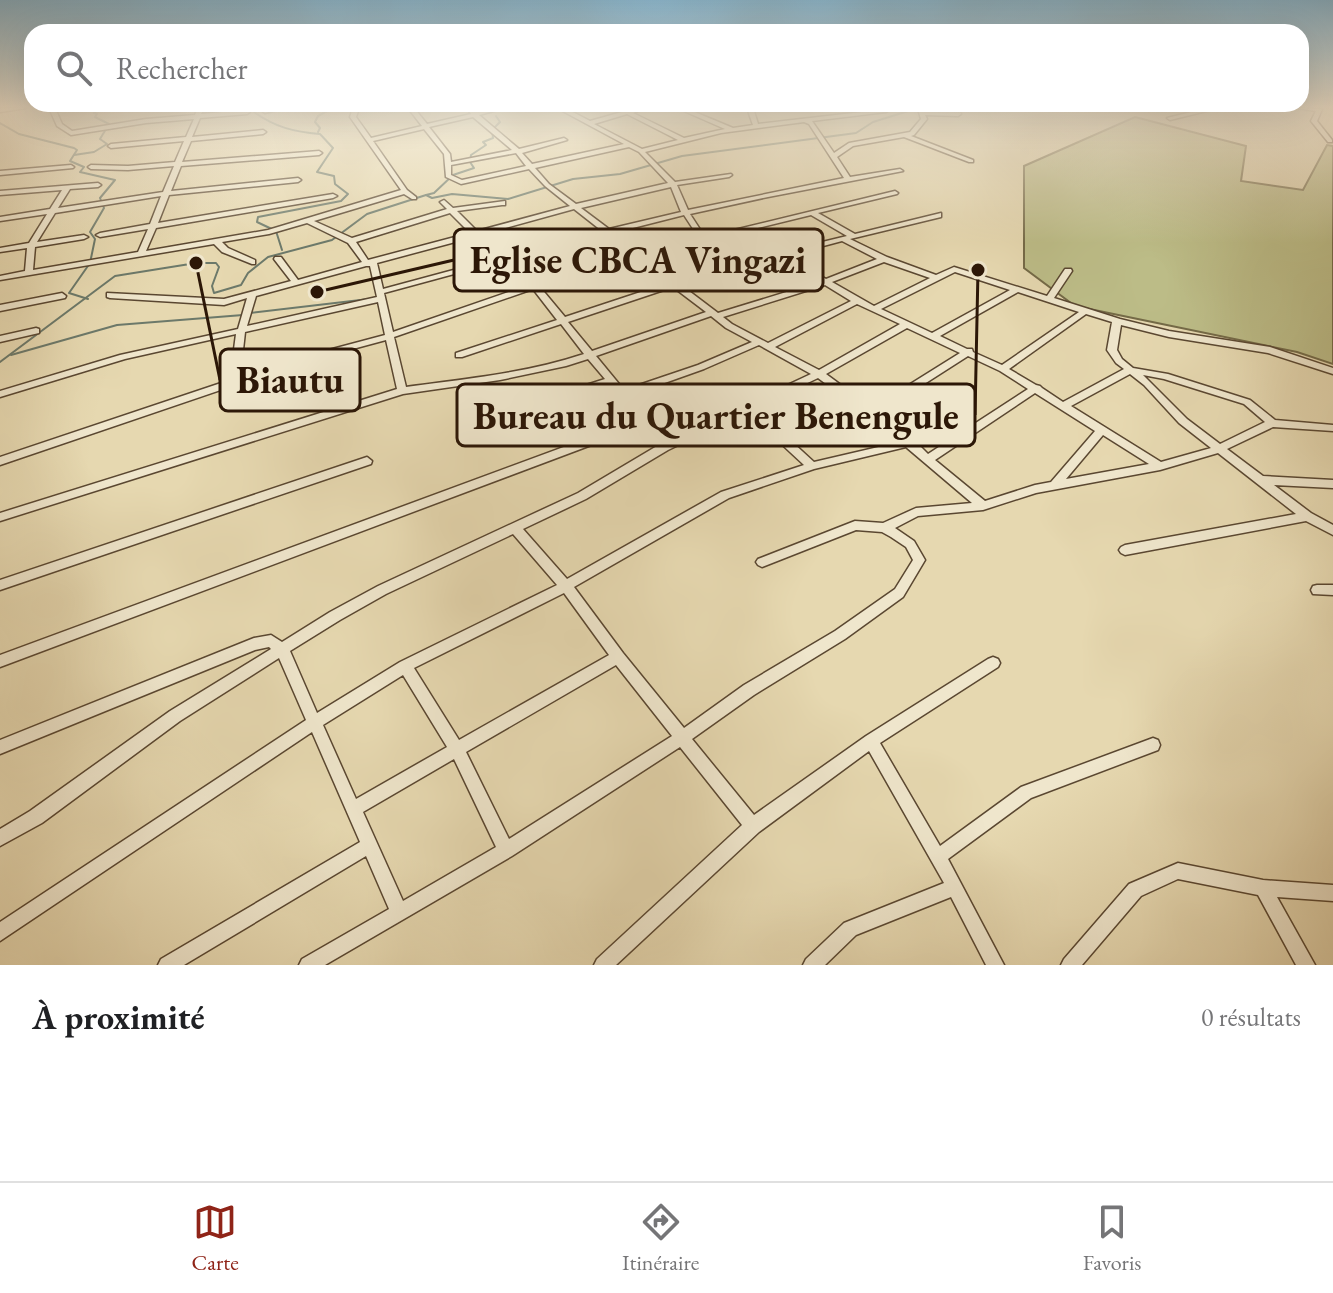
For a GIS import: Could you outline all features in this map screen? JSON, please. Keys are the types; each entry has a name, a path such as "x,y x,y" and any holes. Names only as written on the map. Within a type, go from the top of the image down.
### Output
{"street":[{"path":"142,252 169,193 183,153"},
{"path":"91,167 179,165 319,153"},
{"path":"379,153 405,191 414,198"},
{"path":"446,153 448,176 461,182 596,153"},
{"path":"448,164 512,153"},
{"path":"519,153 529,169 548,186 578,206 715,315 819,374 929,458 983,506"},
{"path":"643,153 673,184 685,212 704,240"},
{"path":"833,153 848,179"},
{"path":"835,156 839,153"},
{"path":"950,153 971,161"},
{"path":"0,173 71,167"},
{"path":"0,394 123,357 241,332 380,296 609,230 685,212 900,171"},
{"path":"110,295 224,302 578,206 673,184 729,175"},
{"path":"0,219 169,193 298,180"},
{"path":"0,193 98,185"},
{"path":"29,274 31,246 67,188"},
{"path":"0,278 269,232 405,191"},
{"path":"0,461 294,362 390,336 535,286 738,230 895,193"},
{"path":"100,235 333,196"},
{"path":"351,241 448,206 502,203"},
{"path":"448,206 535,286 664,447"},
{"path":"811,212 853,236"},
{"path":"459,355 779,255 938,215"},
{"path":"310,222 351,241 370,264 402,391"},
{"path":"738,230 857,301 969,351 1037,388 1160,466"},
{"path":"0,250 84,237"},
{"path":"843,239 884,259 937,278"},
{"path":"216,241 225,250 252,262"},
{"path":"278,259 296,283"},
{"path":"0,517 402,391 500,377 591,356 823,283 884,259"},
{"path":"875,309 954,269 1117,321 1169,334 1270,350 1333,371"},
{"path":"1048,300 1068,271"},
{"path":"935,335 1016,290"},
{"path":"0,308 62,296"},
{"path":"234,383 241,332 252,296"},
{"path":"621,395 764,344 857,301"},
{"path":"1003,369 1085,311"},
{"path":"1117,321 1112,350 1130,370 1217,450 1307,516 1333,530"},
{"path":"0,838 36,817 175,716 382,590 582,496 664,447 819,374 907,324"},
{"path":"0,339 36,331"},
{"path":"872,413 969,351"},
{"path":"1065,405 1130,370 1165,376 1247,402 1272,423"},
{"path":"477,423 610,381"},
{"path":"929,458 1037,388"},
{"path":"747,407 812,466"},
{"path":"0,661 642,422"},
{"path":"884,528 916,512 983,506 1035,489 1160,466 1217,450 1272,423 1333,428"},
{"path":"1054,486 1102,429"},
{"path":"0,932 315,722 405,666 566,586 725,495 812,466 910,443"},
{"path":"0,585 367,461"},
{"path":"1260,480 1333,484"},
{"path":"1125,550 1307,516"},
{"path":"308,965 506,850 684,736 899,593 919,560 917,551 902,537 884,528 855,525 762,562"},
{"path":"516,529 566,586 618,657 753,826"},
{"path":"1317,590 1333,590"},
{"path":"0,747 254,644 271,641 282,649 399,912"},
{"path":"355,808 618,657"},
{"path":"603,965 753,826 871,741 993,663"},
{"path":"405,666 457,750 506,850"},
{"path":"871,741 955,887 995,965"},
{"path":"938,857 1026,792 1153,745"},
{"path":"167,965 370,845"},
{"path":"1070,965 1135,890 1178,871 1263,888 1333,893"},
{"path":"812,965 850,929 955,887"},
{"path":"1263,888 1306,965"}],"green space":[{"path":"1053,153 1245,153 1241,181 1303,190 1323,153 1333,153 1333,364 1297,352 1075,306 1024,268 1024,166"}],"waterway":[{"path":"75,153 70,161 84,167 80,172 115,180 100,198 104,208 90,232 95,239 90,263 69,293 85,298"},
{"path":"74,155 87,153"},
{"path":"282,250 276,231 257,222 258,217 341,201 348,194 335,184 334,176 317,172 330,153"},
{"path":"426,195 434,193 453,175 474,168 470,162 474,153"},
{"path":"426,195 432,198 452,194 508,199 573,179 620,174 682,156 704,153"},
{"path":"85,298 115,276 196,263 216,263 219,267 212,286 214,293 241,285 248,273 268,257 332,240 367,214 426,195"},
{"path":"0,362 85,298"},
{"path":"250,313 369,299"},
{"path":"11,355 117,325 243,315"}],"place":[{"name":"Biautu","path":"196,263"},
{"name":"Bureau du Quartier Benengule","path":"978,270"},
{"name":"Eglise CBCA Vingazi","path":"317,292"}]}
